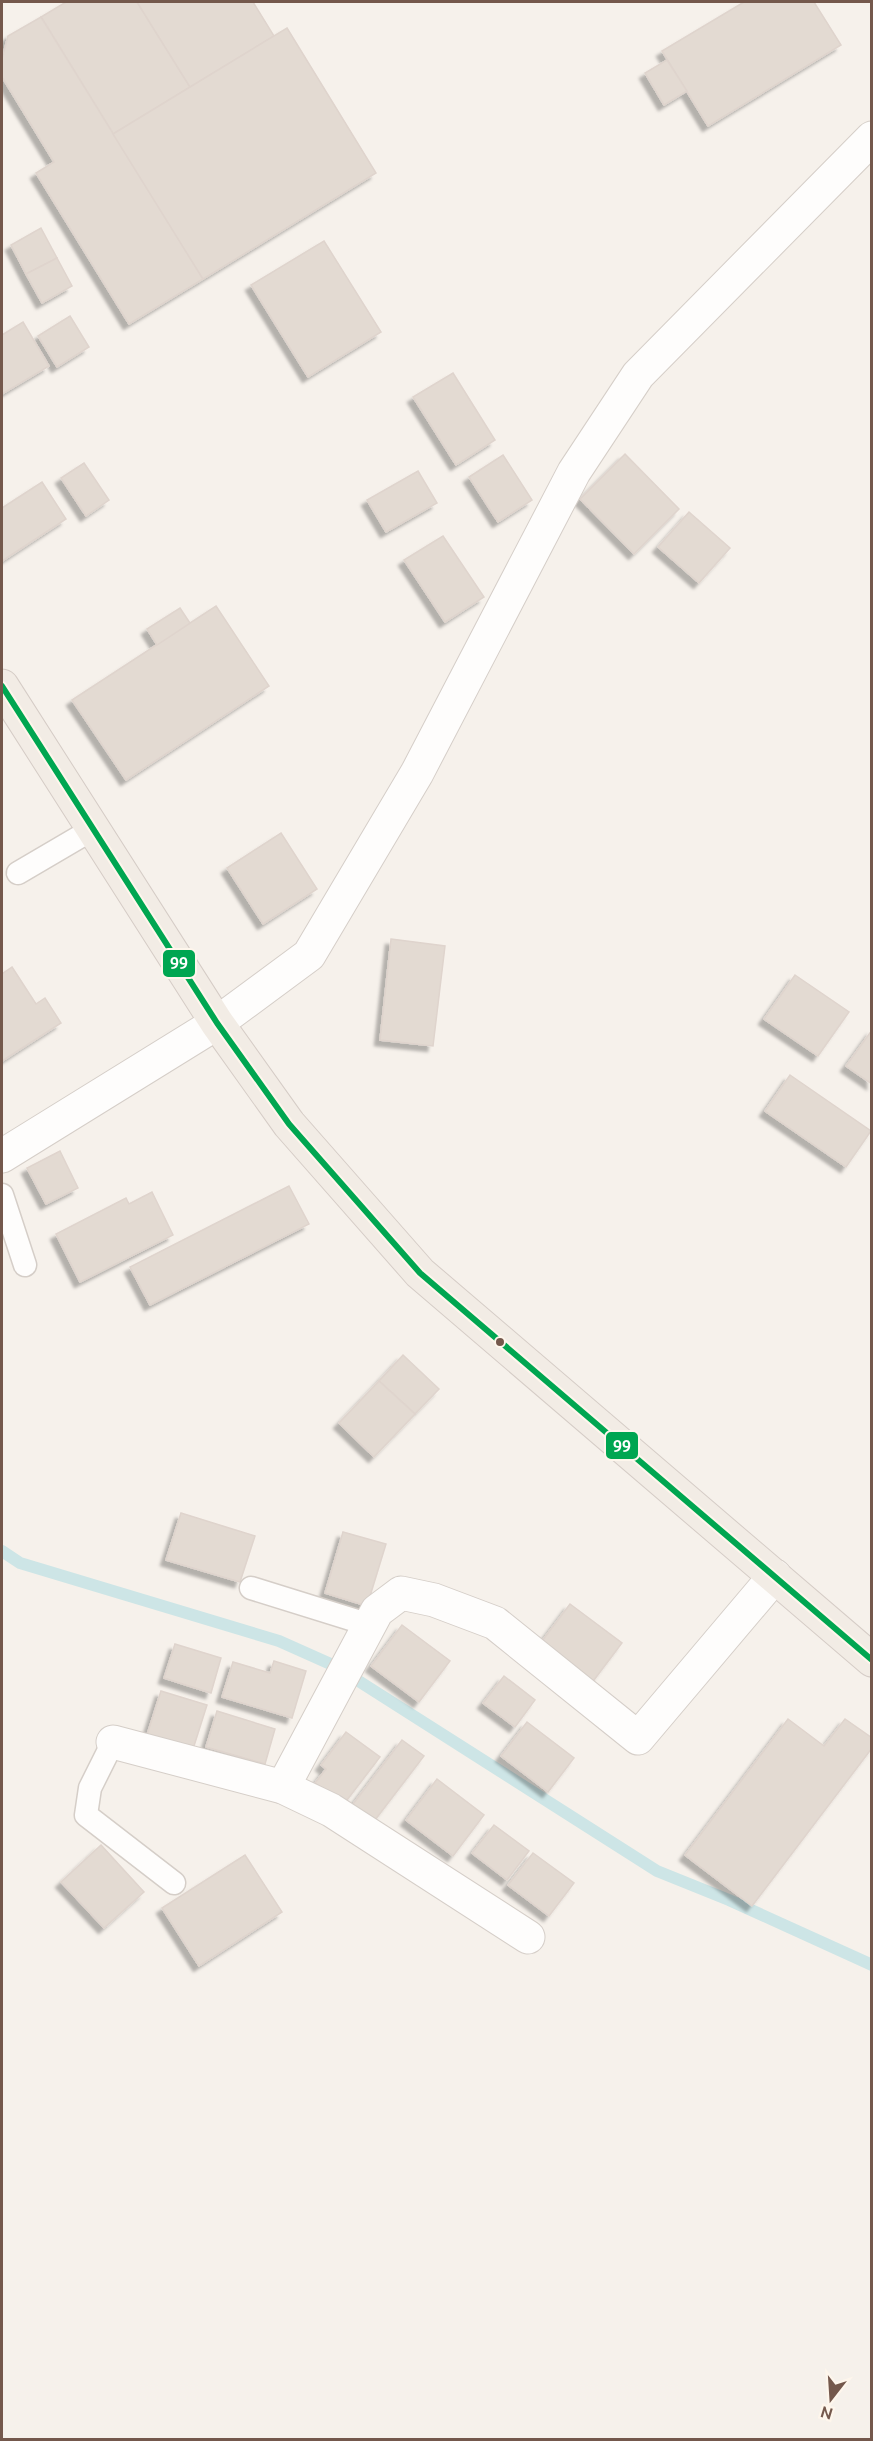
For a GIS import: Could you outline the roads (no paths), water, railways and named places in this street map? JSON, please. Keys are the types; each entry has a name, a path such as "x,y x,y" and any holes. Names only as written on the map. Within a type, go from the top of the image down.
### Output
{"main road":[{"path":"2,686 217,1023 289,1124 420,1274 872,1660"}],"street":[{"path":"2,1156 217,1023 309,955 417,773 574,472 638,375 872,138"},
{"path":"283,1787 377,1611 401,1593 434,1600 495,1623 638,1738 775,1576"},
{"path":"113,1742 283,1787 331,1810 528,1937"}],"lane":[{"path":"18,873 93,829"},
{"path":"2,1195 25,1265"},
{"path":"251,1588 370,1625"},
{"path":"113,1742 90,1788 86,1815 174,1882"}],"waterway":[{"path":"2,1551 20,1563 279,1641 335,1666 657,1871 729,1900 872,1965"}]}
